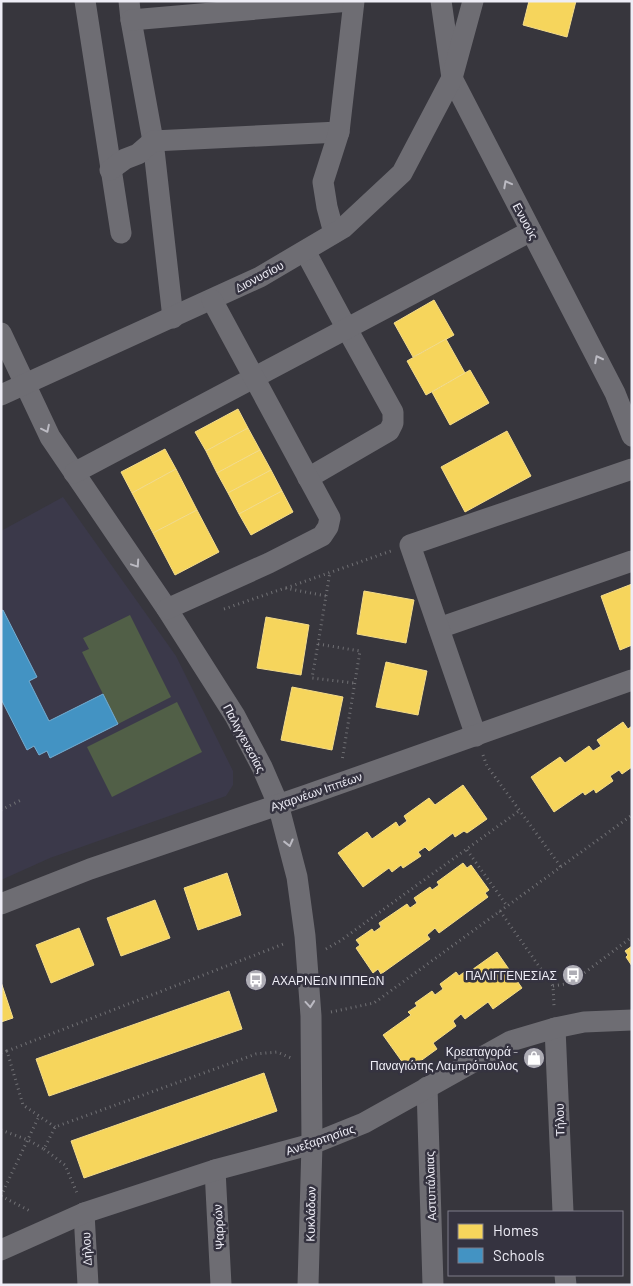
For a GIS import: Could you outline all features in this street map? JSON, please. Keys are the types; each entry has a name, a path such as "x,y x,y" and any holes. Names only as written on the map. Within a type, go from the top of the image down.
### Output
{"street":[{"path":"85,1 121,233"},
{"path":"173,318 153,141 130,10 350,1"},
{"path":"334,233 327,208 323,182 339,132 354,1"},
{"name":"Ενυούς","path":"441,1 452,78 531,231 624,391 632,436"},
{"name":"Διονυσίου","path":"1,396 260,277 343,228 402,173 452,78 474,1"},
{"path":"110,170 125,159 138,154 153,141 339,132"},
{"path":"74,473 531,231"},
{"path":"305,251 393,412 393,423 389,431 308,478"},
{"path":"168,609 269,563 322,536 328,527 330,518 212,300"},
{"name":"Παλιγγενεσίας","path":"1,333 50,437 168,609 235,716 262,767 278,804 297,877 305,945 311,1016 312,1144"},
{"path":"476,736 410,545 632,469"},
{"path":"439,628 632,561"},
{"name":"Αχαρνέων Ιππέων","path":"1,904 90,869 476,736 632,680"},
{"name":"Ανεξαρτησίας","path":"1,1250 84,1212 215,1170 312,1144 364,1123 511,1040 584,1022 632,1020"},
{"name":"Τήλου","path":"555,1028 563,1211"},
{"name":"Αστυπάλαιας","path":"427,1087 432,1285"},
{"name":"Κυκλάδων","path":"308,1285 312,1144"},
{"name":"Ψαρρών","path":"215,1170 221,1285"},
{"name":"Δήλου","path":"84,1212 88,1285"}],"path":[{"path":"222,610 410,545"},
{"path":"330,572 312,678 354,683"},
{"path":"285,588 326,596"},
{"path":"318,644 360,652 338,784"},
{"path":"476,736 486,766 561,867"},
{"path":"1,810 21,800"},
{"path":"1,1053 305,945 327,948 340,941 520,811"},
{"path":"311,1016 374,1003 632,815"},
{"path":"467,849 507,906"},
{"path":"500,911 552,986 555,1028"},
{"path":"552,986 571,983 632,937"},
{"path":"6,1051 23,1105 55,1127"},
{"path":"44,1149 55,1127 256,1054 277,1052 312,1067"},
{"path":"39,1116 1,1196 56,1225"},
{"path":"1,1130 28,1140 44,1149 65,1165 84,1212"}],"shaded area":[{"path":"63,497 176,656 233,771 233,785 226,796 50,858 1,880 1,531"}],"green space":[{"path":"130,615 171,697 118,724 82,652 89,649 83,638"},
{"path":"177,702 202,752 112,797 87,747"}],"building: Homes":[{"path":"529,1 576,1 567,37 523,25"},
{"path":"434,300 454,335 413,357 394,323"},
{"path":"446,339 465,373 426,395 407,361"},
{"path":"470,370 489,403 450,425 432,392"},
{"path":"238,409 248,428 206,451 195,432"},
{"path":"248,428 260,450 217,473 206,451"},
{"path":"507,431 531,476 465,512 441,467"},
{"path":"165,449 176,469 132,493 121,472"},
{"path":"260,450 271,470 228,493 217,473"},
{"path":"176,469 197,510 153,533 132,493"},
{"path":"271,470 282,491 239,514 228,493"},
{"path":"282,491 293,512 251,535 239,514"},
{"path":"197,510 219,552 175,575 153,533"},
{"path":"632,584 632,645 620,650 601,596"},
{"path":"364,591 414,600 406,643 357,634"},
{"path":"266,617 309,625 301,675 257,668"},
{"path":"386,662 427,671 418,715 376,707"},
{"path":"292,687 343,697 332,750 281,740"},
{"path":"623,722 628,729 632,726 632,767 622,774 619,770 610,776 613,781 596,793 594,789 585,795 583,792 554,812 531,777 560,757 565,763 589,746 593,751 601,746 597,740"},
{"path":"463,785 487,819 467,833 464,831 455,837 453,833 429,851 425,847 418,852 421,856 403,868 401,865 392,872 389,868 363,887 338,853 367,832 372,839 396,822 399,827 407,821 404,816 429,798 435,805"},
{"path":"463,863 467,868 471,865 489,890 485,893 488,897 439,933 435,928 427,935 430,939 381,974 378,969 373,973 356,948 360,945 356,940 372,929 374,932 381,927 379,923 407,904 410,908 417,903 414,898 430,887 432,890 439,885 437,882"},
{"path":"227,873 241,915 198,930 184,888"},
{"path":"155,900 170,938 121,956 107,918"},
{"path":"79,928 94,965 51,983 36,945"},
{"path":"632,946 632,966 626,957 628,955 625,951"},
{"path":"497,952 522,988 493,1009 488,1002 465,1019 461,1014 453,1021 456,1026 433,1043 437,1049 408,1070 383,1035 411,1015 408,1012 417,1006 415,1003 432,991 435,995 443,989 440,984 456,972 459,976 467,970 469,972"},
{"path":"1,982 13,1018 1,1022"},
{"path":"229,991 242,1029 49,1096 36,1059"},
{"path":"264,1073 277,1111 84,1178 71,1141"}],"building: Schools":[{"path":"3,610 37,677 29,681 49,721 103,694 118,724 50,758 47,751 39,755 34,746 27,750 1,699 1,611"}],"place":[{"name":"ΠΑΛΙΓΓΕΝΕΣΙΑΣ","path":"573,975"},
{"name":"ΑΧΑΡΝΕΩΝ ΙΠΠΕΩΝ","path":"256,980"},
{"name":"Κρεαταγορά - Παναγιώτης Λαμπρόπουλος","path":"534,1058"}]}
